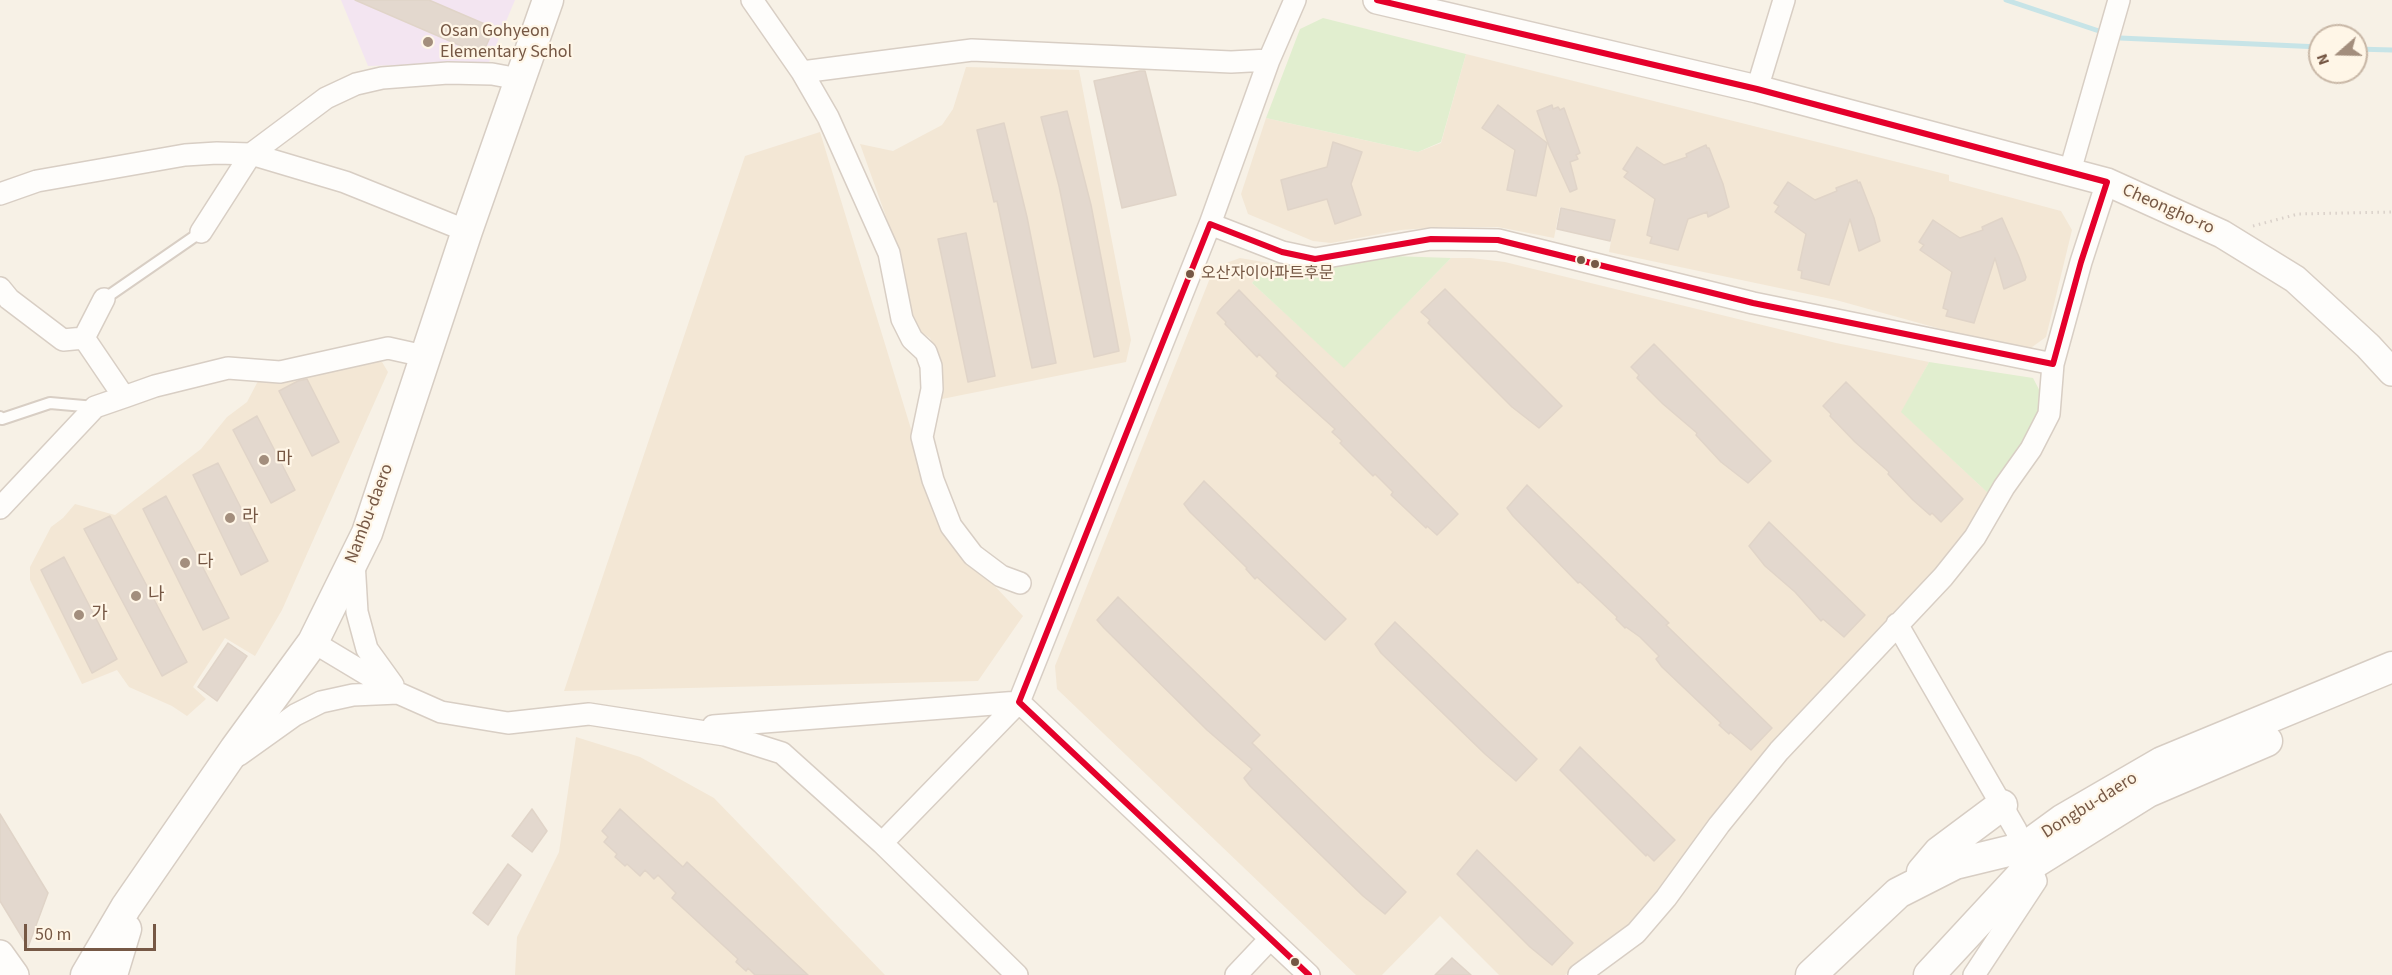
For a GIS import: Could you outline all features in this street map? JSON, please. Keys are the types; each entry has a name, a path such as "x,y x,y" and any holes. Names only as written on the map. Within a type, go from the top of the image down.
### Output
{"main road":[{"name":"Nambu-daero","path":"86,975 140,887 313,642 367,533 424,356 548,0"},
{"name":"Dongbu-daero","path":"1929,975 2028,856 2062,820 2162,762 2392,668"},
{"name":"Dongbu-daero","path":"1811,975 1898,893 1955,864 2028,856 2148,792 2392,689"},
{"path":"1906,889 1939,852 2002,805"},
{"path":"112,975 140,887"}],"street":[{"path":"752,0 802,72 828,117 889,253 902,319 912,339 926,352 931,366 932,389 922,437 933,480 951,526 973,555 1001,576 1020,583"},
{"path":"882,843 1019,702 1210,224 1269,60 1295,0"},
{"name":"Cheongho-ro","path":"1377,0 1757,89 2107,182 2222,234 2295,279 2368,346 2392,372"},
{"path":"1757,89 1784,0"},
{"path":"2070,171 2119,0"},
{"path":"802,72 972,50 1231,62 1269,60"},
{"path":"201,232 251,154 326,98 356,84 382,78 448,73 492,74 519,79"},
{"path":"0,194 37,181 185,155 251,154 345,182 467,231"},
{"path":"1579,975 1636,933 1666,898 1719,825 1779,751 1943,576 1975,537 2004,487 2031,449 2049,414 2053,364 2081,262 2107,182"},
{"path":"1210,224 1282,252 1316,259 1431,239 1498,240 1752,303 2053,364"},
{"path":"0,288 9,299 63,340 84,338"},
{"path":"84,338 104,300"},
{"path":"84,338 124,397"},
{"path":"0,508 95,407 155,386 228,368 280,372 388,348 424,356"},
{"path":"354,560 357,612 367,649 398,693"},
{"path":"1896,624 2002,805 2028,856 2036,881 1974,975"},
{"path":"313,642 398,693 441,711 508,723 589,714 725,735 782,753 882,843 1017,975"},
{"path":"224,765 295,715 321,702 353,695 398,693"},
{"path":"685,728 1019,702 1309,975"},
{"path":"782,753 786,721"},
{"path":"1236,975 1270,939"},
{"path":"0,954 15,975"}],"lane":[{"path":"104,300 201,232"},
{"path":"0,417 2,419 50,403 95,407"}],"path":[{"path":"2222,234 2298,214 2392,212"}],"shaded area":[{"name":"Osan Gohyeon Elementary Schol","path":"341,0 515,0 489,62 368,66"},
{"path":"1466,54 1949,175 1949,181 2061,211 2072,230 2046,337 2028,350 2013,349 1836,300 1609,252 1615,220 1560,207 1554,238 1498,227 1443,227 1401,230 1331,243 1313,241 1248,214 1241,194 1266,118 1418,152 1441,143"},
{"path":"966,67 1079,70 1131,340 1126,362 937,400 938,356 930,338 915,328 889,225 860,144 893,151 942,125 953,109"},
{"path":"820,132 942,530 1023,616 978,681 564,691 745,156"},
{"path":"1240,258 1269,263 1252,283 1344,367 1451,258 1505,262 1836,343 1929,362 1902,412 1989,494 1969,526 1927,581 1627,930 1565,975 1499,975 1440,916 1382,975 1356,975 1057,689 1055,666 1212,273 1226,263"},
{"path":"367,362 382,362 388,372 282,610 255,656 225,638 193,687 206,699 187,716 172,706 129,687 117,670 82,684 30,580 30,567 51,527 63,518 75,504 115,515 201,449 227,417 247,402 258,381"},
{"path":"576,737 640,757 714,798 885,975 515,975 517,937 559,852"}],"green space":[{"path":"1323,18 1466,54 1441,142 1418,152 1266,118 1300,29"},
{"path":"1392,256 1451,258 1344,368 1252,283 1269,263 1330,267"},
{"path":"1929,362 2033,378 2044,399 2030,436 1989,494 1901,412"}],"building":[{"path":"355,0 429,0 494,28 482,55"},
{"path":"1145,71 1176,195 1122,208 1094,81"},
{"path":"1498,105 1547,143 1536,196 1507,190 1515,150 1482,128"},
{"path":"1552,105 1553,109 1564,108 1580,153 1576,155 1578,159 1570,162 1577,189 1570,192 1549,146 1537,111"},
{"path":"1067,111 1091,205 1119,351 1094,357 1059,186 1041,117"},
{"path":"1004,123 1027,217 1056,363 1032,368 997,201 994,202 977,130"},
{"path":"1333,142 1362,152 1351,184 1361,215 1335,224 1327,199 1288,210 1281,180 1327,167"},
{"path":"1706,145 1723,184 1729,207 1708,217 1707,212 1688,219 1678,250 1650,243 1652,237 1647,235 1655,199 1624,177 1628,172 1623,169 1637,147 1664,165 1687,157 1686,154"},
{"path":"1857,180 1858,183 1860,182 1874,218 1880,241 1859,251 1850,219 1829,285 1801,278 1802,271 1798,270 1806,234 1775,212 1779,206 1774,203 1788,182 1815,200 1837,191 1836,188"},
{"path":"1561,208 1615,220 1610,241 1557,229"},
{"path":"2002,218 2019,257 2025,280 2004,289 1995,258 1974,323 1946,316 1948,310 1943,308 1952,272 1920,250 1924,245 1919,242 1933,220 1960,238 1983,230 1982,227"},
{"path":"966,233 995,376 968,382 938,239"},
{"path":"1445,289 1562,406 1539,428 1512,407 1428,323 1430,320 1421,312"},
{"path":"1239,290 1458,514 1437,535 1427,526 1426,528 1391,495 1393,492 1375,474 1373,476 1340,443 1342,441 1332,432 1335,429 1276,376 1278,373 1259,354 1257,357 1225,324 1226,322 1217,313"},
{"path":"1654,344 1771,461 1748,483 1721,462 1696,435 1697,433 1637,378 1639,375 1631,367"},
{"path":"307,379 339,442 312,456 279,391"},
{"path":"1846,382 1963,499 1941,522 1913,500 1888,474 1889,472 1855,442 1823,406"},
{"name":"마","path":"257,416 295,490 271,503 233,430"},
{"name":"라","path":"218,463 268,561 241,575 193,475"},
{"path":"1204,481 1346,619 1325,640 1257,577 1255,579 1247,568 1190,512 1184,504"},
{"path":"1527,485 1669,623 1666,625 1772,728 1751,750 1719,725 1721,723 1662,667 1656,659 1659,656 1640,637 1625,628 1616,619 1617,617 1580,582 1578,583 1513,516 1507,508"},
{"name":"다","path":"166,496 229,618 203,630 143,509"},
{"name":"나","path":"110,516 187,662 162,676 84,529"},
{"path":"1769,522 1865,615 1844,637 1823,619 1821,621 1795,592 1765,566 1749,546"},
{"name":"가","path":"64,557 117,659 92,673 41,570"},
{"path":"1118,597 1260,735 1252,743 1406,892 1385,914 1363,896 1250,786 1244,778 1252,769 1207,730 1097,620"},
{"path":"1395,622 1537,759 1516,781 1381,653 1375,644"},
{"path":"228,643 247,656 217,701 198,687"},
{"path":"1580,747 1675,840 1654,861 1647,854 1646,856 1560,770"},
{"path":"532,809 547,831 532,852 512,836"},
{"path":"620,809 683,867 687,862 808,975 755,975 748,968 746,971 736,962 738,959 672,898 676,893 658,875 654,879 645,870 640,876 627,864 625,866 615,857 617,854 604,842 608,837 602,831"},
{"path":"0,814 48,893 28,947 0,901"},
{"path":"1477,850 1573,943 1552,965 1530,947 1457,874"},
{"path":"508,864 521,875 488,925 473,913"},
{"path":"1452,958 1471,975 1435,975"}],"waterway":[{"path":"2006,0 2099,31"},
{"path":"2120,38 2308,46"},
{"path":"2368,49 2392,50"}],"transit line":[{"path":"1309,975 1019,702 1210,224 1282,252 1315,259 1431,239 1498,240 1753,303 2053,364 2081,262 2107,182 1757,89 1377,0"}],"place":[{"name":"Osan Gohyeon Elementary Schol","path":"428,42"},
{"name":"오산자이아파트후문","path":"1190,274"},
{"name":"마","path":"264,460"},
{"name":"라","path":"230,518"},
{"name":"다","path":"185,563"},
{"name":"나","path":"136,596"},
{"name":"가","path":"79,615"}]}
